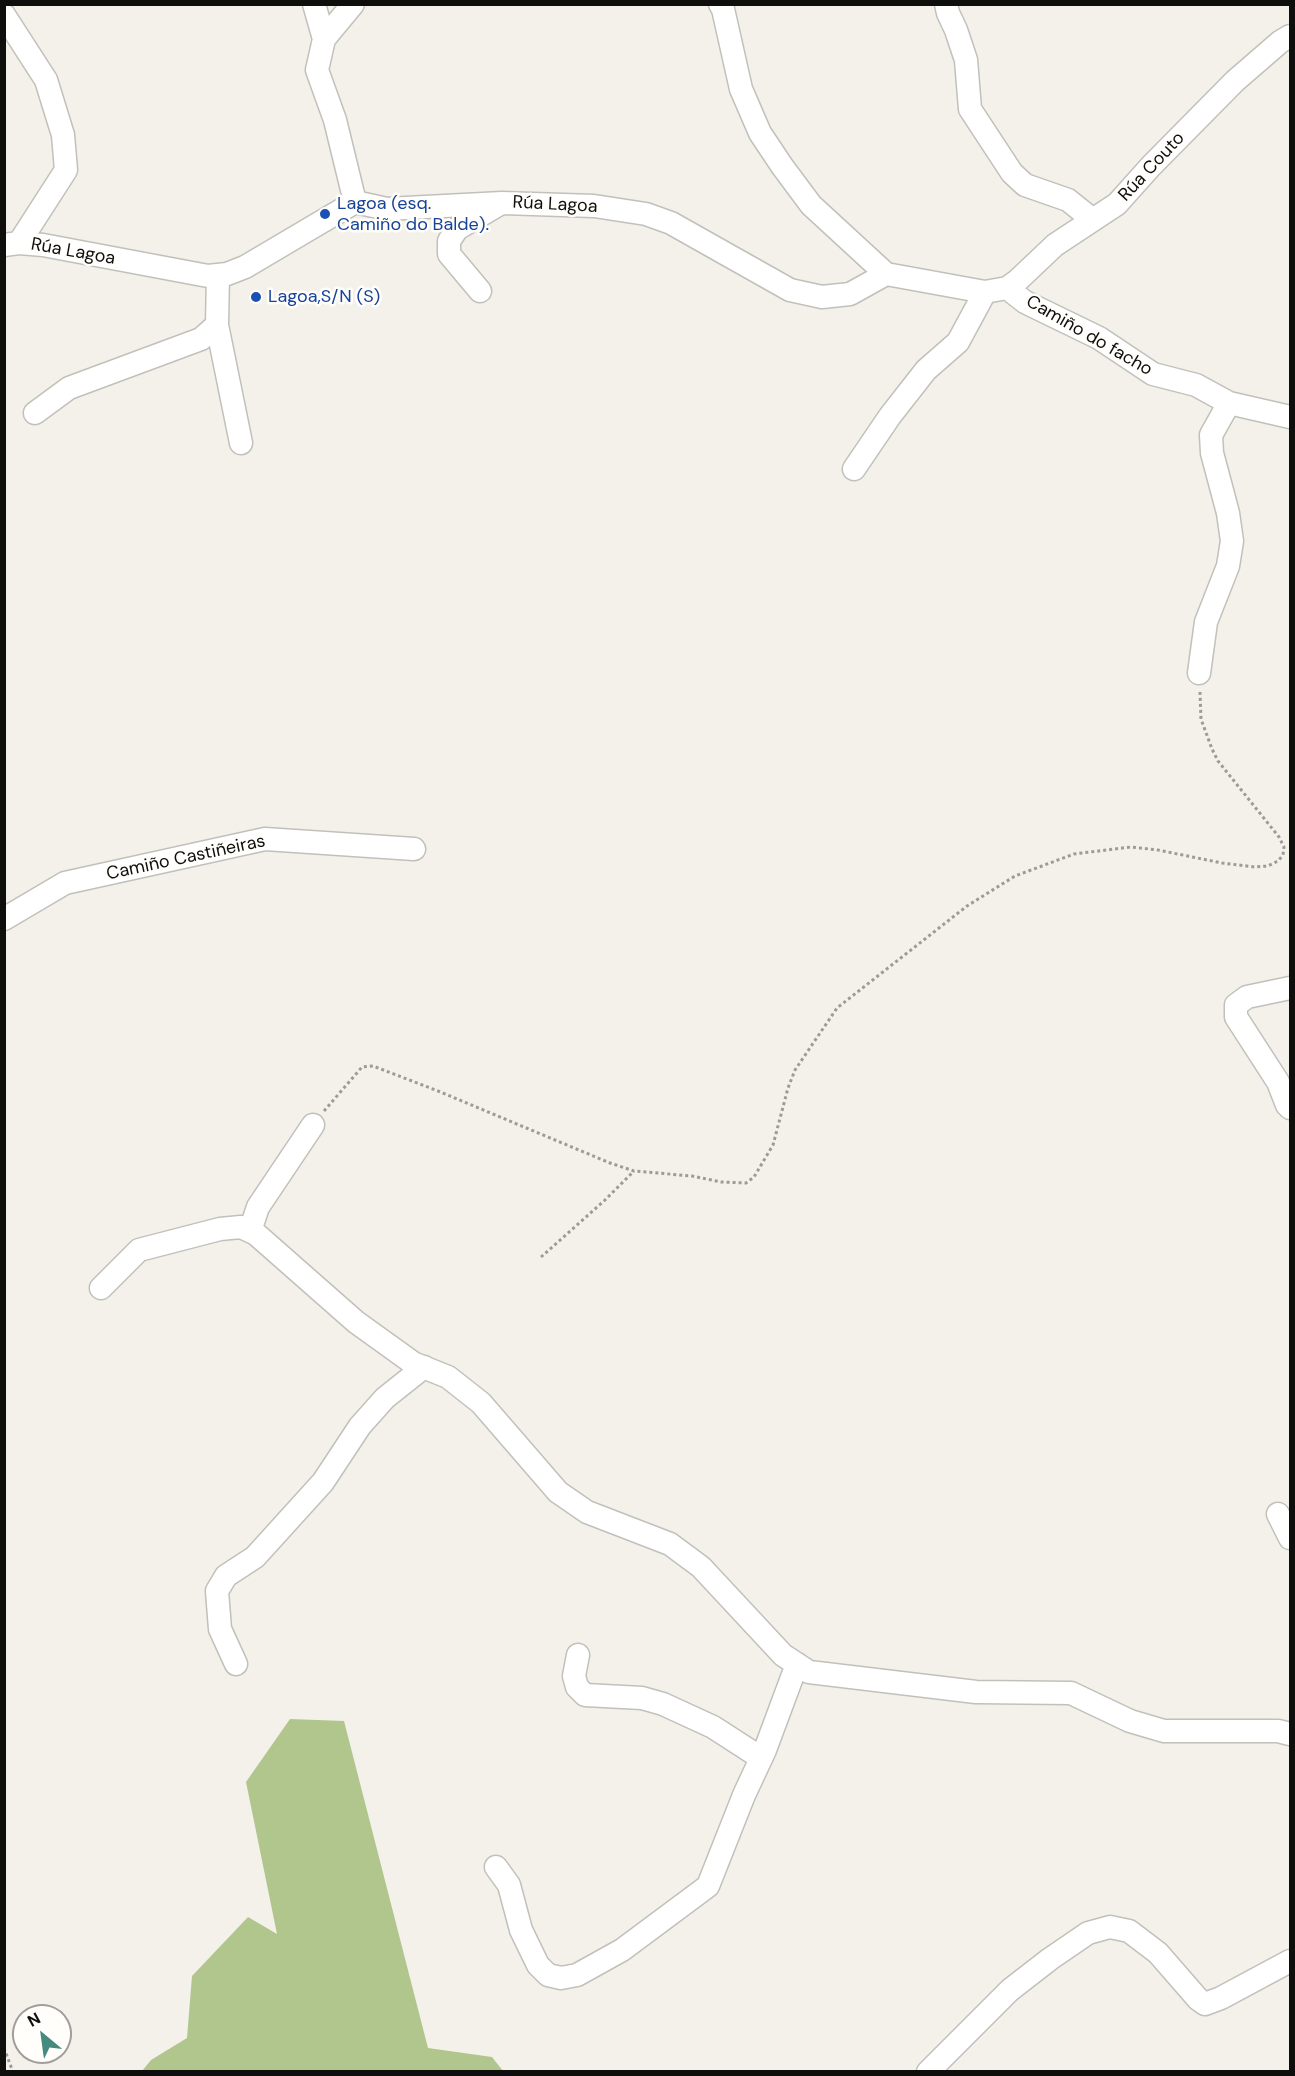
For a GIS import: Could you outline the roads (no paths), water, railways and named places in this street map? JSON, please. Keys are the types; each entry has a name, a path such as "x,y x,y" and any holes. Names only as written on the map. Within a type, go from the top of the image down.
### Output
{"street":[{"path":"314,4 324,39"},
{"path":"352,4 324,39 316,70 334,120 355,202"},
{"path":"720,4 741,89 760,133 811,205 886,274"},
{"path":"946,4 966,60 970,110 1012,174 1026,185 1068,200 1093,220"},
{"path":"4,15 46,80 63,135 66,170 12,244"},
{"name":"Rúa Couto","path":"996,290 1017,281 1054,245 1117,204 1235,81 1290,36"},
{"name":"Rúa Lagoa","path":"12,244 43,245 208,276 227,274 245,267 355,202 387,209 502,203 594,206 646,214 670,222 790,290 822,297 850,294 886,274"},
{"path":"480,291 449,254 449,241 457,229 502,203"},
{"name":"Camiño do facho","path":"886,274 996,290 1099,338 1153,374 1196,385 1229,403 1290,417"},
{"path":"218,275 217,325 241,443"},
{"path":"854,469 890,416 926,370 958,342 996,290"},
{"path":"35,413 69,388 201,339 217,325"},
{"path":"1199,673 1206,622 1228,566 1232,541 1228,513 1212,453 1211,435 1229,403"},
{"name":"Camiño Castiñeiras","path":"4,919 65,883 265,839 414,849"},
{"path":"1290,988 1247,997 1236,1005 1236,1017 1278,1082 1290,1108"},
{"path":"250,1231 258,1207 313,1125"},
{"path":"101,1288 140,1250 220,1229 241,1227 256,1234 356,1322 412,1363 448,1377 481,1403 558,1492 587,1512 670,1544 701,1567 783,1655 809,1672 976,1692 1071,1693 1130,1721 1164,1731 1278,1731 1290,1734"},
{"path":"236,1664 220,1629 217,1591 226,1576 255,1557 323,1482 360,1426 385,1398 424,1367"},
{"path":"1278,1514 1290,1539"},
{"path":"578,1655 574,1676 577,1687 585,1695 642,1698 663,1704 713,1727 761,1758"},
{"path":"496,1867 509,1885 522,1930 538,1965 548,1975 561,1978 577,1975 622,1950 708,1886 797,1664"},
{"path":"928,2072 1011,1990 1088,1933 1110,1927 1129,1931 1158,1953 1205,2004 1221,1998 1290,1961"}],"place":[{"name":"Lagoa (esq. Camiño do Balde).","path":"325,214"},
{"name":"Lagoa,S/N (S)","path":"256,297"}]}
